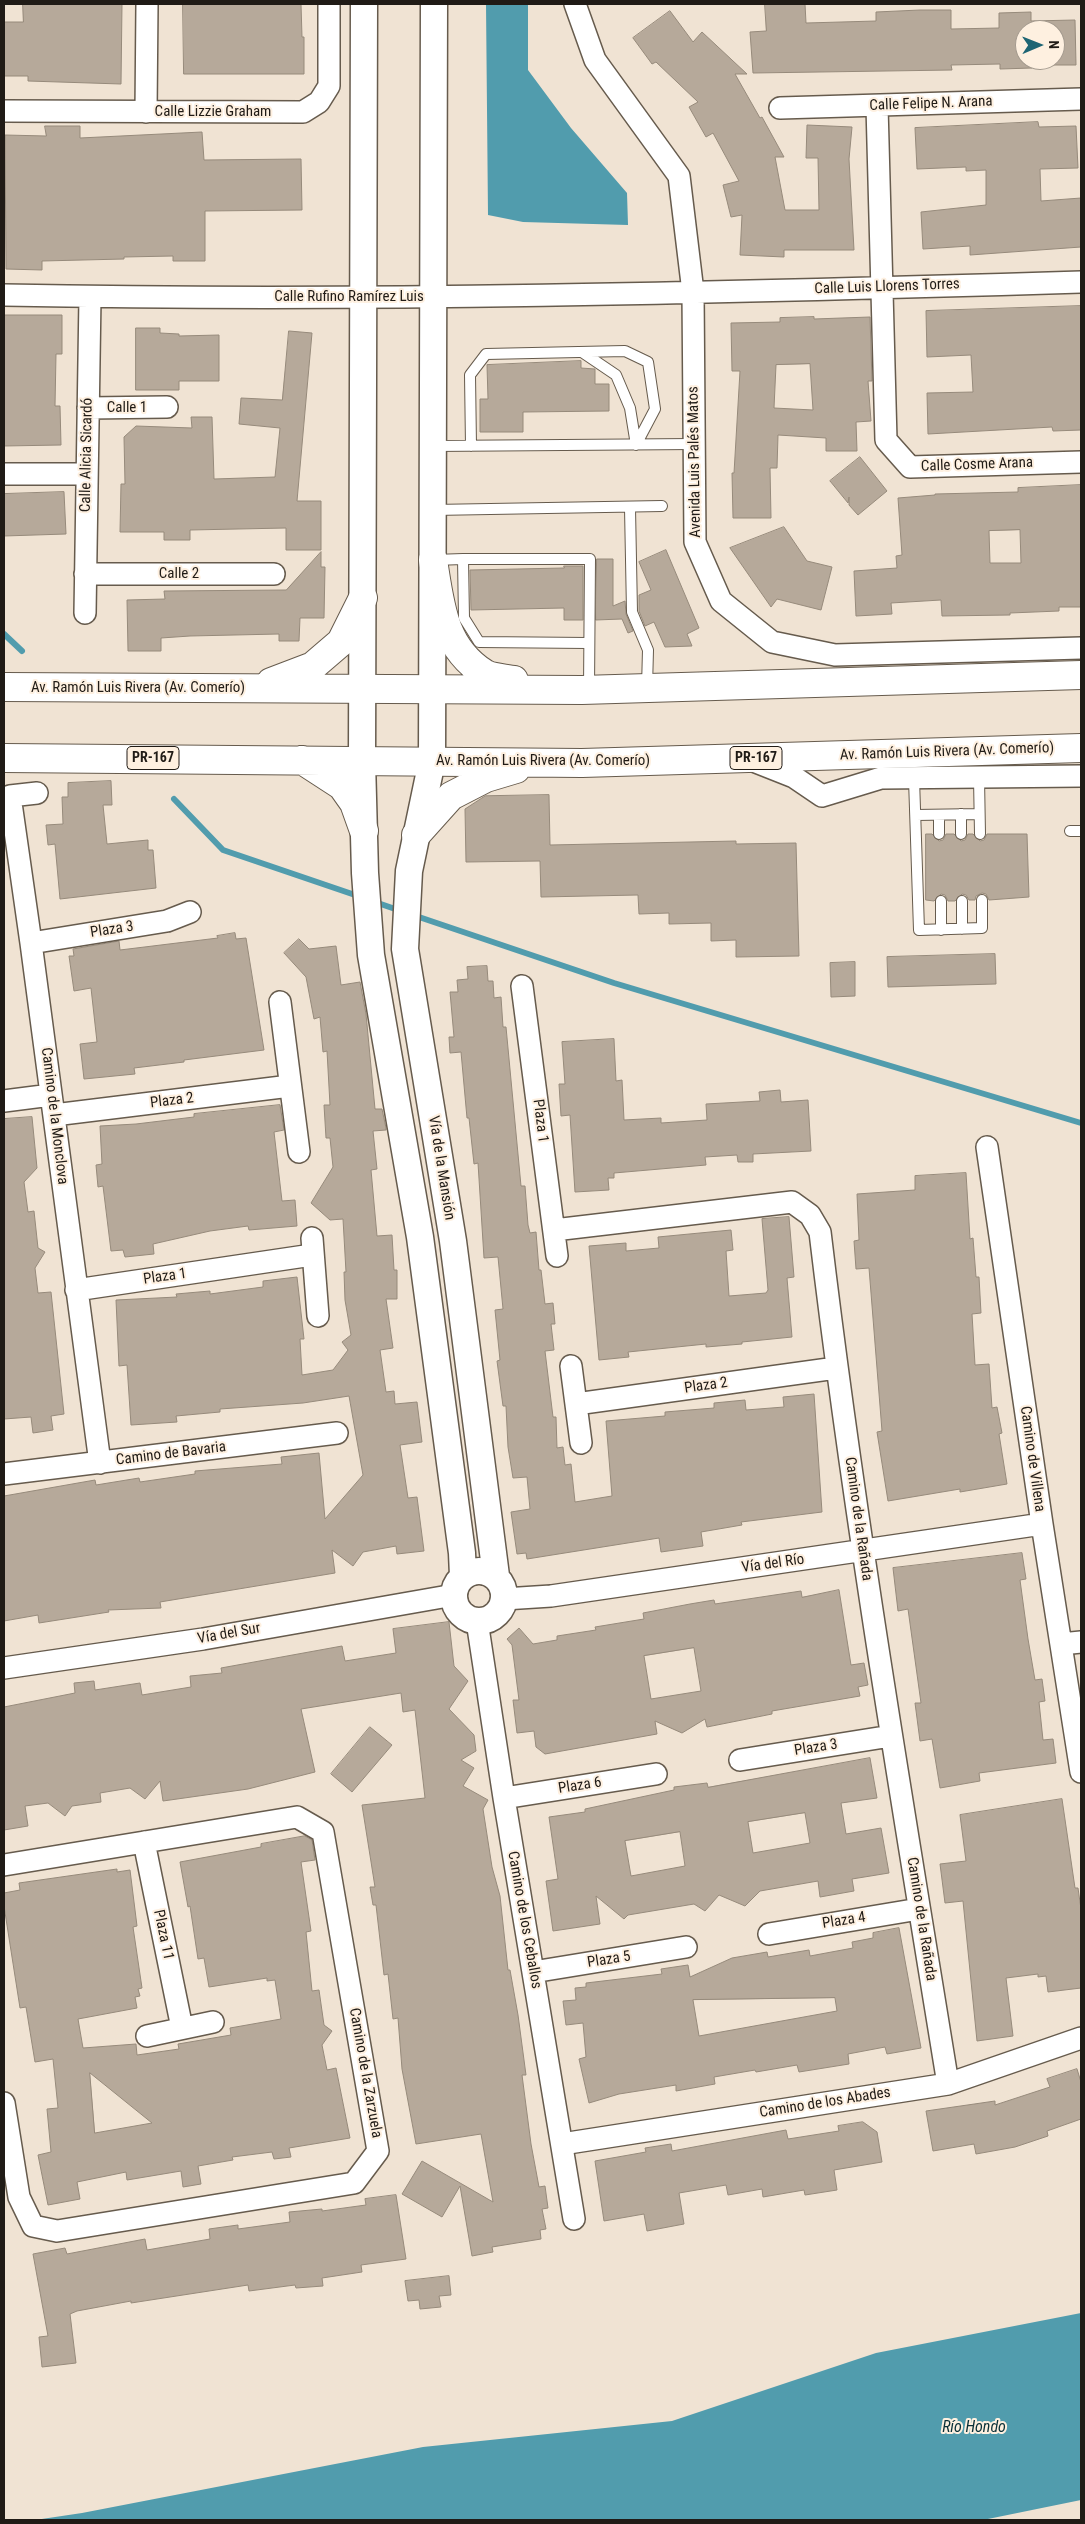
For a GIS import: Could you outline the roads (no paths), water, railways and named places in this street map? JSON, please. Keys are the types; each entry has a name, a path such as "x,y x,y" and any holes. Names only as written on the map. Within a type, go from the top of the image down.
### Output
{"main road":[{"path":"433,560 443,621 460,653 485,674 557,690"},
{"path":"255,688 313,666 341,642 363,598"},
{"name":"Av. Ramón Luis Rivera (Av. Comerío)","path":"4,687 589,690 1081,675"},
{"name":"Av. Ramón Luis Rivera (Av. Comerío)","path":"4,758 538,762 1081,748"},
{"path":"302,760 342,786 354,803 364,831"},
{"path":"416,835 451,796 486,778 538,762"}],"street":[{"path":"146,112 147,4"},
{"name":"Calle Lizzie Graham","path":"4,111 303,112 319,102 329,86 329,4"},
{"name":"Vía de la Mansión","path":"364,4 362,761 370,955 420,1237 462,1553 458,1586"},
{"name":"Vía de la Mansión","path":"434,4 432,761 409,871 405,949 453,1241 500,1588"},
{"name":"Avenida Luis Palés Matos","path":"575,4 595,60 678,176 694,292 695,542 721,601 772,642 835,655 1081,648"},
{"name":"Calle Felipe N. Arana","path":"780,108 1081,99"},
{"path":"878,106 882,288"},
{"name":"Calle Luis Llorens Torres","path":"694,292 1081,282"},
{"name":"Calle Cosme Arana","path":"882,288 886,440 910,467 1081,462"},
{"name":"Calle Rufino Ramírez Luis","path":"4,295 90,297 364,297 694,292"},
{"name":"Calle Alicia Sicardó","path":"85,613 90,297"},
{"name":"Calle 1","path":"88,408 167,407"},
{"path":"4,474 87,474"},
{"name":"Calle 2","path":"85,574 274,574"},
{"path":"746,758 794,778 822,796 881,778 1081,776"},
{"name":"Camino de la Monclova","path":"37,793 10,796 100,1463"},
{"name":"Plaza 3","path":"31,943 167,921 190,912"},
{"name":"Plaza 1","path":"522,986 557,1256"},
{"path":"280,1002 299,1152"},
{"name":"Plaza 2","path":"4,1101 52,1105 290,1086"},
{"name":"Camino de Villena","path":"987,1147 1042,1524 1071,1643 1081,1772"},
{"name":"Camino de la Rañada","path":"554,1230 792,1202 810,1215 820,1232 836,1368 863,1551 948,2084"},
{"name":"Plaza 1","path":"76,1290 312,1247 318,1316"},
{"path":"571,1366 581,1443"},
{"name":"Plaza 2","path":"576,1404 836,1368"},
{"name":"Camino de Bavaria","path":"4,1474 337,1433"},
{"name":"Vía del Río","path":"500,1588 550,1596 1042,1524"},
{"path":"473,1571 486,1571 500,1588 499,1611 489,1619 477,1621 468,1619 460,1613 458,1586 473,1571"},
{"name":"Vía del Sur","path":"4,1668 204,1639 458,1586"},
{"name":"Camino de los Ceballos","path":"477,1621 504,1798 574,2220"},
{"name":"Plaza 3","path":"740,1760 891,1736"},
{"name":"Plaza 6","path":"504,1798 656,1774"},
{"name":"Camino de la Zarzuela","path":"4,1865 297,1818 324,1832 378,2151 354,2183 57,2231 33,2226 19,2197 4,2103"},
{"name":"Plaza 11","path":"144,1842 182,2028"},
{"name":"Plaza 4","path":"769,1934 920,1909"},
{"name":"Plaza 5","path":"533,1972 686,1947"},
{"path":"147,2036 213,2022"},
{"name":"Camino de los Abades","path":"562,2144 948,2084 1081,2038"}],"lane":[{"path":"471,446 470,375 486,354 625,351 648,362 655,409 636,445"},
{"path":"581,352 616,375 630,408 636,445"},
{"path":"433,446 694,444"},
{"path":"432,510 662,506"},
{"path":"630,508 632,612 648,650 647,688"},
{"path":"463,559 464,618 479,642 588,643"},
{"path":"433,560 590,559 589,690"},
{"path":"978,778 980,834"},
{"path":"914,779 920,930 982,928 982,900"},
{"path":"961,814 961,834"},
{"path":"916,815 980,814"},
{"path":"939,815 939,834"},
{"path":"1070,831 1081,831"},
{"path":"941,900 941,930"},
{"path":"962,900 962,929"}],"water":[{"path":"486,4 528,4 528,70 571,128 627,193 628,225 523,222 488,215"},
{"name":"Río Hondo","path":"1081,2313 1081,2500 983,2520 35,2520 82,2513 423,2447 672,2421 876,2353"}],"waterway":[{"path":"4,634 22,651"},
{"path":"174,799 223,850 361,897"},
{"path":"372,901 401,911"},
{"path":"413,915 614,983 1081,1123"}]}
